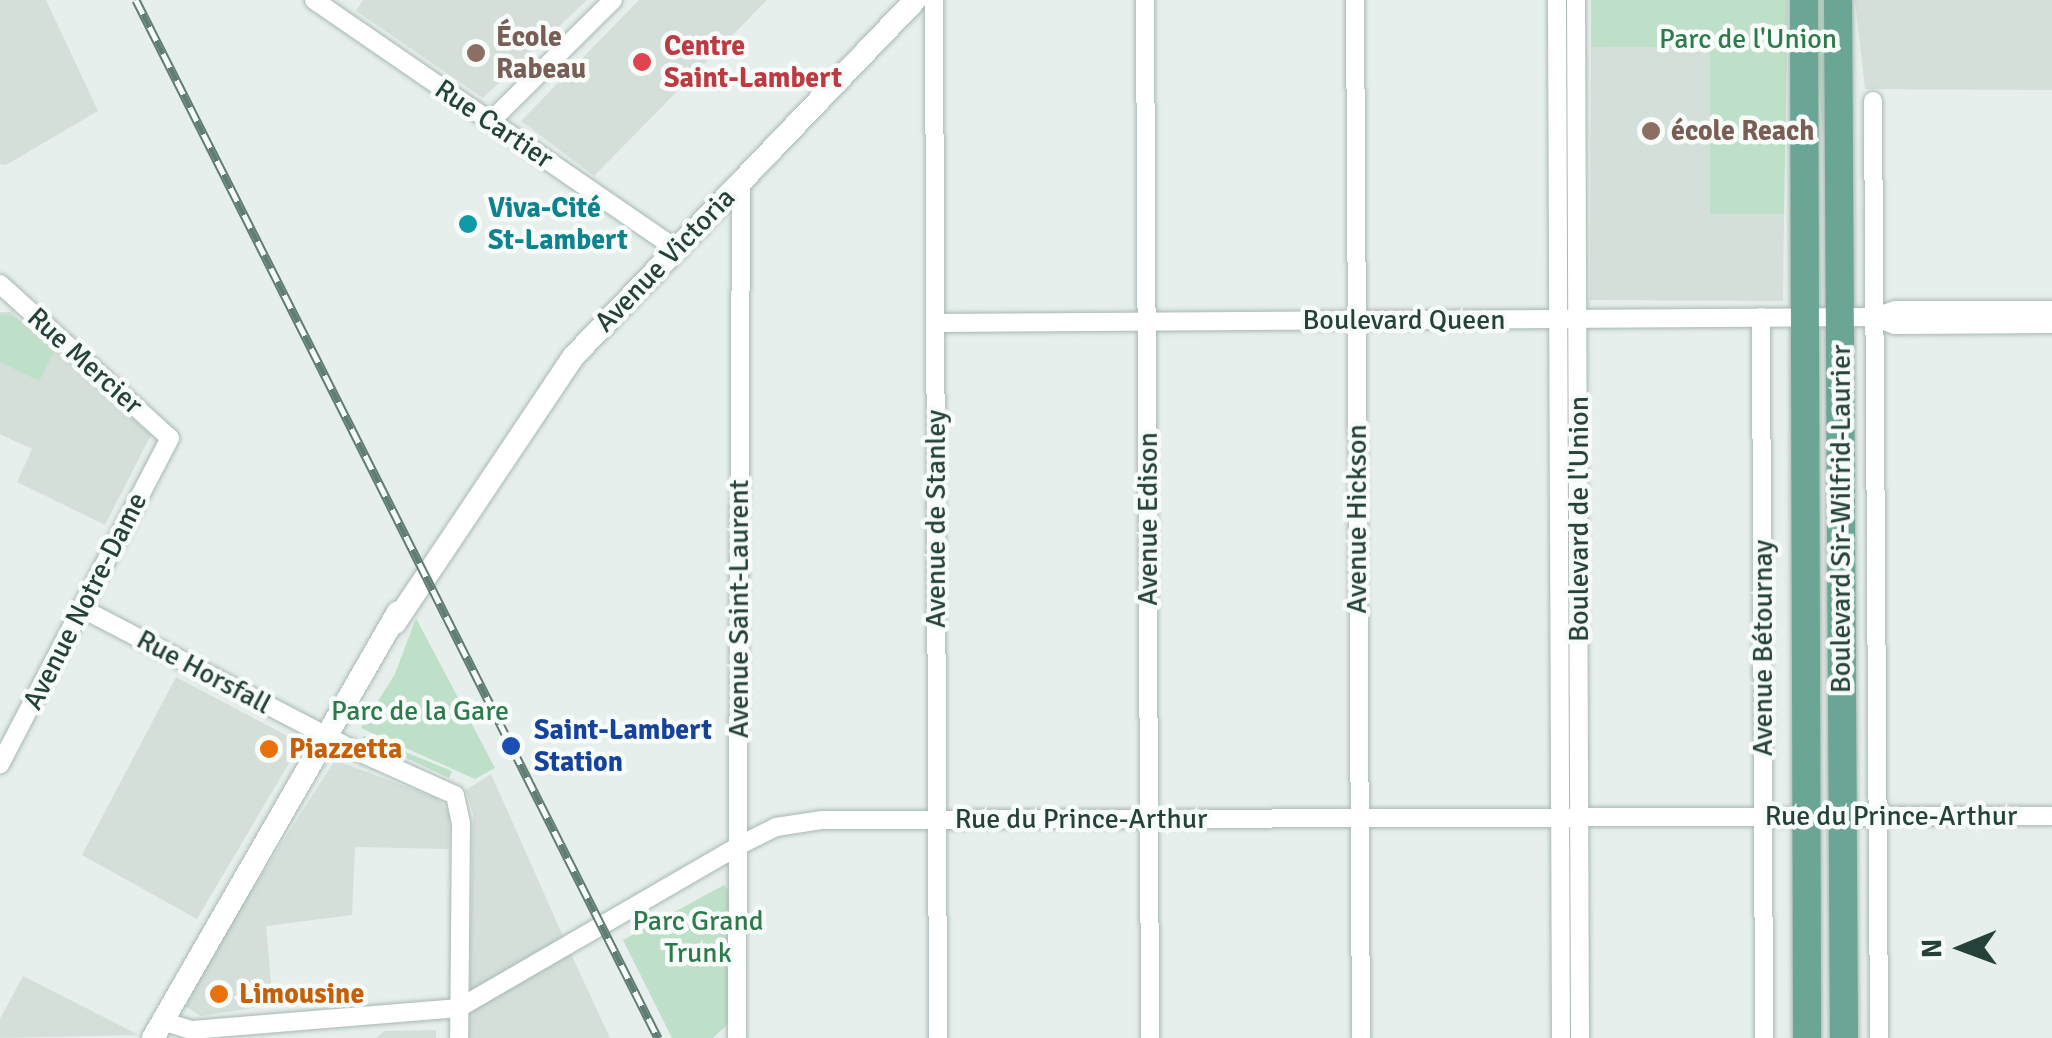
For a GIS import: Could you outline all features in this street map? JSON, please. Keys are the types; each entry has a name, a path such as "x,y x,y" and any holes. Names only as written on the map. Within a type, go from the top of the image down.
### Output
{"main road":[{"name":"Boulevard Sir-Wilfrid-Laurier","path":"1804,0 1808,1038"},
{"name":"Boulevard Sir-Wilfrid-Laurier","path":"1838,0 1844,1038"}],"street":[{"name":"Rue Cartier","path":"314,0 674,247"},
{"path":"491,122 613,0"},
{"name":"Avenue Victoria","path":"158,1030 395,623 428,583 445,545 574,356 674,247 915,0"},
{"name":"Avenue de Stanley","path":"934,0 938,1038"},
{"name":"Avenue Edison","path":"1145,0 1150,1038"},
{"name":"Avenue Hickson","path":"1355,0 1361,1038"},
{"name":"Boulevard de l'Union","path":"1557,0 1561,1038"},
{"name":"Boulevard de l'Union","path":"1576,0 1580,1038"},
{"path":"1873,100 1879,1038"},
{"name":"Avenue Saint-Laurent","path":"737,1038 741,179"},
{"name":"Rue Mercier","path":"0,284 170,438"},
{"name":"Boulevard Queen","path":"935,323 1874,317 1895,310 2052,310"},
{"name":"Avenue Bétournay","path":"1761,317 1764,1038"},
{"name":"Boulevard Queen","path":"1874,317 1895,325 2052,324"},
{"name":"Avenue Notre-Dame","path":"0,764 170,438"},
{"name":"Rue Horsfall","path":"81,608 328,736 443,787 459,801 459,1008"},
{"name":"Rue du Prince-Arthur","path":"158,1030 459,1008 738,846 776,827 822,820 2052,816"},
{"path":"459,1008 459,1038"}],"shaded area":[{"path":"0,0 46,0 98,111 6,165 0,164"},
{"name":"École Rabeau","path":"363,0 587,0 483,98 356,11"},
{"name":"Centre Saint-Lambert","path":"639,0 767,0 594,176 521,121"},
{"path":"1855,0 2052,0 2052,90 1865,89"},
{"name":"école Reach","path":"1591,47 1711,48 1710,213 1784,214 1783,301 1590,300"},
{"path":"0,312 11,312 151,435 105,525 17,482 32,449 0,434"},
{"path":"176,677 301,743 197,919 82,855"},
{"path":"335,760 437,798 449,812 449,849 355,847 352,915 266,926 273,1005 201,1016 179,1003"},
{"path":"491,774 610,1038 469,1038 473,814 466,790"},
{"path":"23,976 139,1035 0,1038 0,1019"},
{"path":"436,1030 436,1038 376,1038 384,1031"}],"green space":[{"name":"Parc de l'Union","path":"1591,0 1788,0 1784,214 1710,214 1710,48 1591,47"},
{"path":"1814,0 1826,0 1823,135 1820,95"},
{"path":"0,314 15,317 54,352 39,381 0,362"},
{"name":"Parc de la Gare","path":"416,618 495,768 475,779 361,728 395,674"},
{"path":"366,736 452,771 449,778 361,737"},
{"name":"Parc Grand Trunk","path":"724,885 731,894 730,1022 713,1038 672,1038 623,940"}],"railway":[{"path":"136,0 658,1038"}],"place":[{"name":"École Rabeau","path":"476,53"},
{"name":"Centre Saint-Lambert","path":"642,62"},
{"name":"école Reach","path":"1651,131"},
{"name":"Viva-Cité St-Lambert","path":"468,224"},
{"name":"Saint-Lambert Station","path":"511,746"},
{"name":"Piazzetta","path":"269,749"},
{"name":"Limousine","path":"219,994"}]}
